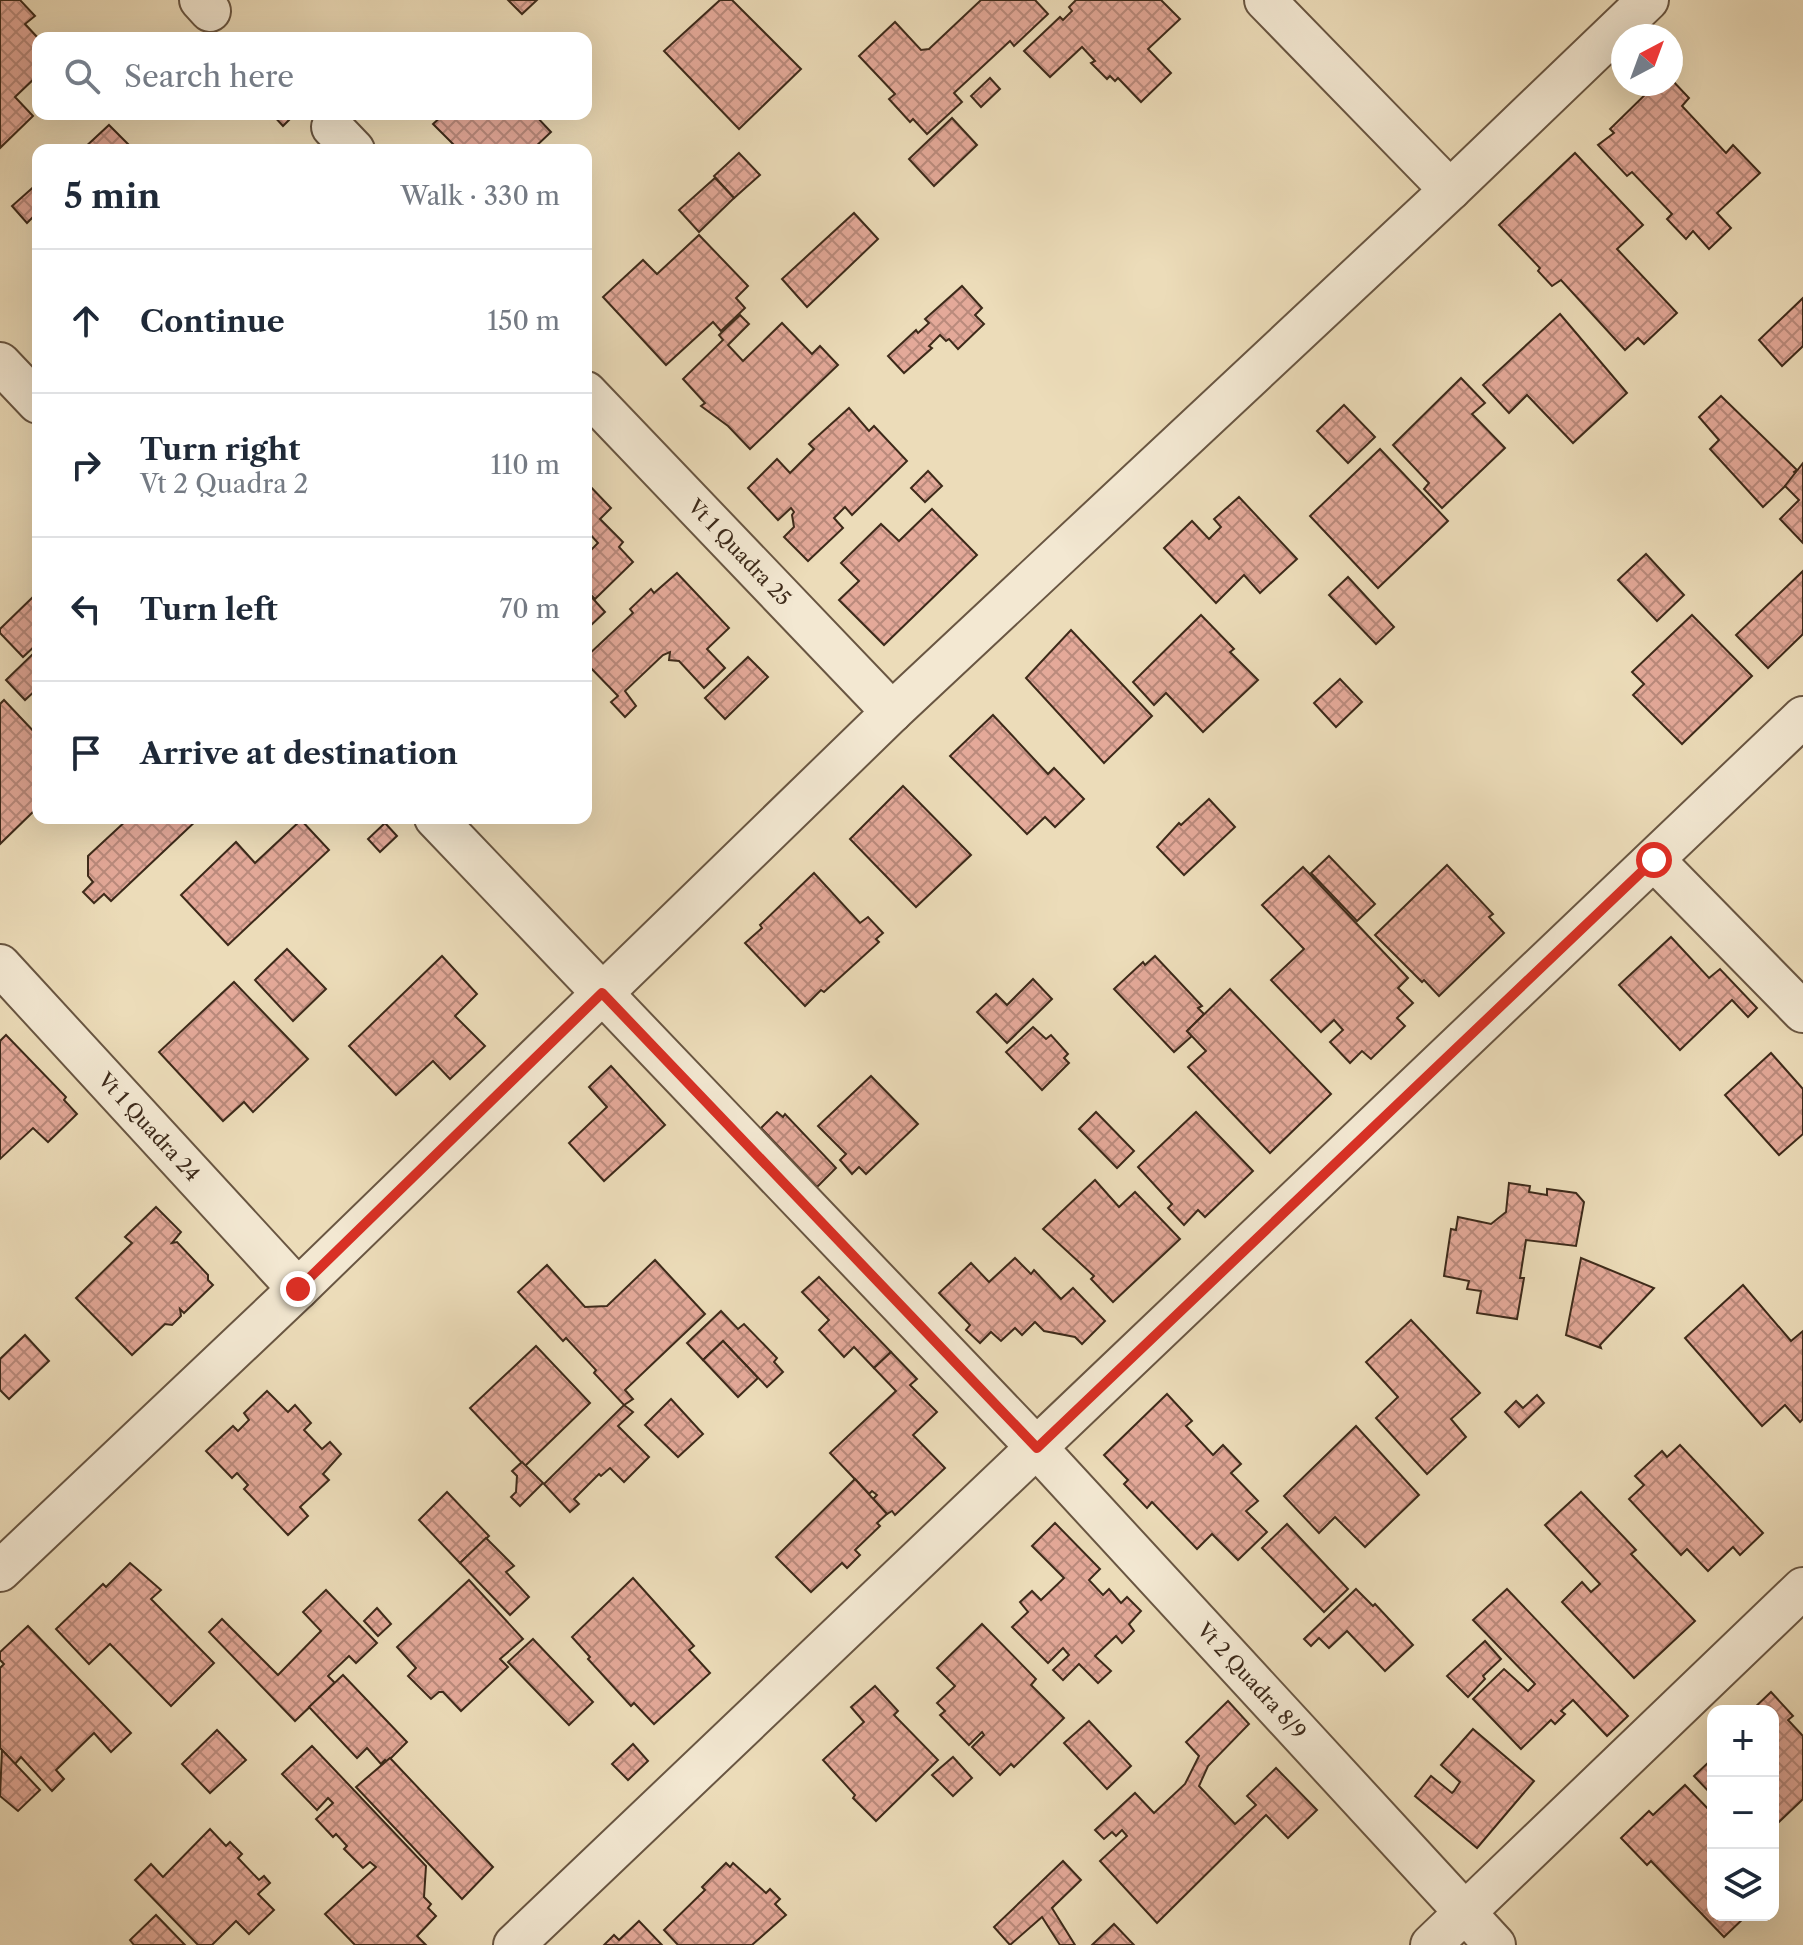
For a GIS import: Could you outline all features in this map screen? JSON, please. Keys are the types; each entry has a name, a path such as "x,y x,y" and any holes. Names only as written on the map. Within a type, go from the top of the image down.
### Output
{"street":[{"path":"1265,0 1450,190"},
{"path":"0,1571 298,1289 892,712 1450,190 1648,0"},
{"path":"0,363 32,397"},
{"name":"Vt 1 Quadra 25","path":"592,398 892,712"},
{"path":"514,1945 1803,717"},
{"name":"Vt 2 Quadra 8/9","path":"441,824 1037,1448 1495,1945"},
{"path":"1654,860 1803,1012"},
{"name":"Vt 1 Quadra 24","path":"0,965 298,1289"},
{"path":"1431,1945 1803,1588"}],"building":[{"path":"0,0 20,0 35,16 25,24 32,32 32,81 15,97 32,117 0,148"},
{"path":"508,0 537,0 522,14"},
{"path":"720,0 732,0 801,69 739,129 664,51"},
{"path":"981,0 1035,0 1048,14 1014,46 1010,41 954,93 962,102 927,134 913,119 910,122 889,99 895,94 859,56 895,22 921,50 929,49"},
{"path":"1076,0 1161,0 1180,19 1148,49 1171,73 1141,102 1118,78 1115,81 1110,76 1107,79 1091,63 1095,61 1082,47 1050,77 1024,51 1060,17 1063,20 1072,11 1069,7"},
{"path":"990,78 1000,89 981,107 971,96"},
{"path":"1683,92 1689,98 1682,106 1726,153 1733,145 1760,173 1717,213 1731,228 1709,249 1693,231 1686,239 1667,219 1672,214 1632,172 1627,176 1598,145 1614,133 1610,129 1644,96 1683,96"},
{"path":"952,118 977,145 934,186 909,159"},
{"path":"437,120 540,120 551,132 538,144 453,144 433,124"},
{"path":"109,125 128,144 88,144"},
{"path":"739,153 760,175 734,198 714,176"},
{"path":"1575,153 1643,225 1617,249 1677,313 1644,344 1638,338 1625,350 1561,280 1552,286 1538,271 1540,268 1499,225"},
{"path":"715,178 734,198 699,232 679,210"},
{"path":"32,188 32,218 27,223 12,206"},
{"path":"854,213 878,239 807,307 782,279"},
{"path":"699,235 748,286 736,298 745,308 721,331 713,322 666,365 603,297 643,260 657,274"},
{"path":"962,286 982,308 975,315 984,324 958,349 940,335 929,346 932,348 904,373 888,356 916,330 918,333 929,323 925,319"},
{"path":"1803,298 1803,346 1782,366 1759,340"},
{"path":"1560,314 1627,393 1573,443 1527,395 1509,413 1483,385"},
{"path":"740,315 749,324 728,345 743,361 782,323 812,354 820,346 838,365 750,449 728,426 701,406 705,403 683,379 723,340 719,335"},
{"path":"1461,378 1485,403 1472,414 1505,448 1442,508 1424,489 1429,483 1393,445"},
{"path":"1721,396 1797,470 1794,472 1797,475 1763,507 1710,449 1719,440 1699,417"},
{"path":"1344,405 1375,437 1348,463 1317,431"},
{"path":"849,408 869,431 874,426 907,461 852,515 845,507 834,518 843,528 808,561 784,537 794,527 791,508 778,520 748,488 777,459 790,473 814,449 809,444"},
{"path":"1380,449 1448,521 1378,588 1310,516"},
{"path":"1803,463 1803,543 1780,519 1799,500 1785,486"},
{"path":"928,471 942,486 925,502 911,488"},
{"path":"592,488 611,508 600,519 623,542 619,547 633,562 595,599 592,596 592,549 598,543 592,536"},
{"path":"1239,497 1297,559 1260,593 1244,575 1216,603 1164,548 1192,521 1209,539 1221,527 1214,519"},
{"path":"932,509 977,555 884,645 839,600 859,581 841,563 881,524 899,541"},
{"path":"1646,554 1684,595 1657,621 1618,580"},
{"path":"1803,571 1803,634 1768,668 1736,635"},
{"path":"677,573 729,628 707,649 725,668 704,688 679,661 669,660 670,652 663,655 625,691 636,706 625,717 611,702 618,696 592,669 592,651 633,613 630,609 651,589 654,593"},
{"path":"1348,577 1394,627 1376,644 1329,595"},
{"path":"32,598 32,649 23,657 0,633 0,629"},
{"path":"592,598 605,612 592,624"},
{"path":"1201,615 1234,649 1230,652 1258,680 1203,732 1166,693 1154,705 1133,682"},
{"path":"1692,615 1752,676 1682,744 1633,695 1644,684 1632,672"},
{"path":"1071,630 1152,716 1104,763 1026,678"},
{"path":"32,655 32,694 25,700 6,680"},
{"path":"748,657 768,677 725,719 705,698"},
{"path":"1340,679 1362,702 1336,727 1314,703"},
{"path":"4,700 32,730 32,813 0,844 0,704"},
{"path":"993,715 1048,774 1054,768 1084,799 1055,827 1045,817 1027,834 950,756"},
{"path":"903,786 971,855 916,907 850,839"},
{"path":"1209,799 1235,827 1184,875 1157,847 1179,823 1181,825"},
{"path":"123,824 193,824 111,901 104,894 94,903 83,892 93,882 88,876 88,856"},
{"path":"297,824 305,824 329,850 228,945 181,895 236,842 255,863"},
{"path":"384,824 397,836 380,852 368,839"},
{"path":"1329,856 1375,904 1357,921 1311,873"},
{"path":"1447,865 1493,914 1489,917 1504,933 1439,996 1375,935"},
{"path":"1303,867 1408,978 1398,988 1413,1003 1397,1018 1405,1026 1371,1059 1362,1051 1350,1063 1330,1042 1343,1030 1334,1020 1321,1032 1271,980 1304,949 1262,905"},
{"path":"814,873 860,923 868,917 883,933 876,939 879,942 805,1006 745,943"},
{"path":"1671,937 1709,978 1720,969 1757,1008 1748,1017 1732,1000 1680,1050 1619,985"},
{"path":"287,949 326,989 293,1021 255,980"},
{"path":"442,956 477,994 455,1016 485,1046 450,1079 433,1061 396,1095 349,1046"},
{"path":"1155,956 1202,1006 1198,1008 1204,1014 1187,1031 1192,1036 1174,1052 1114,989 1143,962 1145,965"},
{"path":"1033,979 1052,999 1007,1043 977,1012 996,994 1007,1005"},
{"path":"234,982 308,1059 253,1112 244,1102 223,1121 159,1052"},
{"path":"1230,989 1331,1094 1270,1153 1188,1067 1206,1051 1187,1031"},
{"path":"1033,1027 1046,1039 1051,1035 1068,1054 1064,1058 1069,1063 1042,1090 1006,1052"},
{"path":"6,1035 66,1097 64,1100 77,1114 48,1142 33,1128 0,1159 0,1041"},
{"path":"1771,1053 1803,1089 1803,1134 1779,1155 1725,1095"},
{"path":"611,1066 665,1125 604,1181 569,1143 607,1107 589,1087"},
{"path":"871,1076 918,1124 866,1174 859,1167 852,1174 840,1160 846,1154 818,1126"},
{"path":"777,1112 783,1117 785,1114 836,1168 817,1187 761,1128"},
{"path":"1096,1112 1134,1151 1117,1168 1079,1129"},
{"path":"1196,1112 1253,1171 1205,1217 1198,1210 1184,1225 1168,1208 1172,1204 1138,1167"},
{"path":"1095,1180 1119,1207 1135,1192 1180,1239 1113,1302 1091,1279 1094,1276 1043,1229"},
{"path":"1509,1183 1530,1186 1529,1192 1547,1195 1547,1189 1576,1193 1584,1202 1576,1246 1526,1240 1517,1319 1477,1313 1481,1291 1467,1289 1469,1281 1444,1276 1451,1229 1456,1230 1458,1217 1491,1224 1506,1212"},
{"path":"156,1207 181,1232 172,1243 177,1242 208,1275 213,1285 184,1313 180,1309 181,1316 172,1325 165,1324 132,1355 76,1298 132,1243 125,1237"},
{"path":"1015,1258 1031,1274 1034,1270 1061,1299 1073,1288 1105,1321 1082,1344 1075,1337 1044,1331 1035,1322 1022,1335 1015,1328 1001,1341 991,1332 980,1343 966,1330 970,1325 939,1293 971,1263 989,1282"},
{"path":"1581,1258 1654,1288 1600,1345 1601,1348 1566,1335"},
{"path":"655,1260 705,1314 625,1390 633,1399 624,1405 566,1338 563,1341 518,1292 547,1265 585,1307 607,1306"},
{"path":"819,1277 891,1352 874,1368 854,1347 844,1357 819,1330 829,1320 802,1292"},
{"path":"1743,1285 1791,1341 1803,1331 1803,1419 1800,1422 1785,1405 1762,1426 1685,1338"},
{"path":"721,1311 738,1329 744,1324 777,1358 774,1362 783,1372 767,1387 723,1341 703,1360 687,1343"},
{"path":"1411,1320 1480,1393 1451,1419 1466,1437 1427,1474 1376,1418 1398,1397 1366,1362"},
{"path":"25,1335 49,1361 9,1399 0,1390 0,1359"},
{"path":"723,1341 758,1378 738,1397 703,1360"},
{"path":"536,1346 590,1403 525,1466 470,1408"},
{"path":"891,1352 917,1379 910,1385 937,1412 913,1435 945,1468 895,1515 892,1511 887,1514 873,1499 877,1495 872,1491 869,1494 830,1453 896,1391 874,1368"},
{"path":"267,1391 288,1412 295,1405 311,1423 304,1430 322,1449 330,1442 341,1454 323,1474 329,1480 300,1507 308,1516 288,1535 244,1489 248,1485 237,1473 232,1478 206,1451 233,1426 238,1431 249,1420 244,1413"},
{"path":"1167,1394 1192,1421 1186,1426 1213,1455 1223,1445 1241,1464 1231,1473 1258,1501 1246,1511 1267,1532 1238,1560 1212,1534 1197,1549 1152,1502 1147,1508 1124,1484 1128,1480 1104,1455"},
{"path":"1537,1395 1544,1403 1519,1427 1505,1412 1516,1401 1523,1408"},
{"path":"671,1399 703,1434 678,1457 645,1425"},
{"path":"624,1405 633,1412 618,1426 649,1457 624,1482 610,1468 601,1476 599,1474 574,1499 579,1504 570,1512 544,1484"},
{"path":"1356,1426 1419,1495 1365,1547 1335,1517 1319,1533 1284,1496"},
{"path":"1680,1445 1763,1533 1740,1555 1733,1547 1708,1571 1687,1549 1681,1555 1629,1499 1644,1485 1635,1476 1662,1451 1667,1457"},
{"path":"522,1462 543,1483 520,1506 511,1497 516,1492 517,1476 512,1471"},
{"path":"855,1479 887,1514 877,1523 880,1526 855,1550 860,1555 847,1568 842,1563 811,1592 776,1557"},
{"path":"447,1492 489,1536 460,1563 419,1520"},
{"path":"1581,1492 1636,1550 1631,1554 1695,1621 1634,1678 1562,1602 1582,1582 1591,1592 1600,1584 1545,1525"},
{"path":"1055,1523 1100,1569 1089,1580 1103,1595 1109,1589 1121,1603 1127,1597 1141,1611 1129,1624 1134,1631 1122,1643 1116,1636 1095,1656 1111,1671 1098,1683 1079,1664 1063,1680 1053,1670 1069,1655 1063,1648 1048,1663 1012,1627 1028,1612 1020,1602 1032,1591 1041,1600 1064,1578 1032,1546"},
{"path":"1287,1524 1348,1589 1324,1612 1262,1548"},
{"path":"486,1538 514,1566 506,1572 529,1597 510,1615 460,1563"},
{"path":"130,1563 161,1590 151,1599 214,1663 171,1706 110,1644 89,1664 56,1629"},
{"path":"633,1578 694,1646 689,1650 710,1673 654,1724 634,1703 631,1706 572,1637"},
{"path":"469,1580 523,1639 500,1659 508,1667 461,1711 443,1692 431,1699 408,1676 416,1668 397,1647"},
{"path":"1356,1589 1373,1606 1375,1604 1413,1645 1385,1671 1347,1631 1329,1648 1319,1638 1311,1646 1304,1639"},
{"path":"1507,1589 1628,1716 1607,1736 1573,1700 1561,1711 1565,1714 1555,1724 1551,1720 1521,1749 1473,1699 1504,1669 1528,1691 1535,1684 1473,1620"},
{"path":"326,1590 377,1643 356,1663 349,1656 328,1676 335,1683 295,1721 209,1632 222,1619 278,1675 321,1631 303,1612"},
{"path":"377,1608 391,1624 378,1636 364,1621"},
{"path":"982,1624 1036,1679 1031,1685 1064,1718 1014,1767 1011,1764 1000,1775 972,1747 984,1735 982,1732 969,1745 940,1715 945,1711 937,1703 955,1686 937,1668"},
{"path":"28,1626 131,1733 111,1752 94,1733 56,1770 64,1779 52,1791 21,1757 15,1764 0,1748 0,1668 4,1664 0,1660 0,1652"},
{"path":"533,1639 593,1702 569,1725 508,1662"},
{"path":"1485,1641 1501,1659 1483,1676 1485,1679 1468,1697 1447,1676"},
{"path":"343,1675 407,1742 387,1762 385,1760 381,1764 367,1748 357,1758 309,1707"},
{"path":"875,1686 898,1711 894,1715 938,1760 876,1821 823,1760 864,1722 851,1707"},
{"path":"1771,1692 1793,1716 1788,1720 1803,1736 1803,1799 1779,1822 1779,1705 1757,1705"},
{"path":"1228,1701 1249,1724 1208,1766 1199,1786 1235,1824 1256,1805 1247,1796 1276,1768 1317,1810 1288,1838 1266,1815 1157,1923 1100,1861 1127,1836 1122,1830 1116,1836 1112,1832 1104,1839 1095,1830 1135,1793 1154,1813 1185,1784 1199,1756 1186,1742"},
{"path":"1089,1721 1131,1766 1107,1789 1064,1743"},
{"path":"1473,1729 1534,1781 1477,1848 1415,1796 1431,1776 1452,1793 1454,1791 1460,1782 1441,1765"},
{"path":"217,1730 246,1760 210,1793 182,1764"},
{"path":"633,1744 648,1761 628,1780 612,1764"},
{"path":"312,1746 426,1866 424,1897 431,1904 428,1908 436,1916 417,1936 426,1945 355,1945 325,1914 376,1867 370,1862 363,1868 344,1849 347,1846 336,1834 333,1837 316,1819 333,1803 328,1798 317,1810 282,1774"},
{"path":"2,1750 40,1790 18,1811 0,1796"},
{"path":"953,1757 972,1778 953,1796 932,1775"},
{"path":"390,1758 493,1867 462,1899 356,1787"},
{"path":"1707,1764 1707,1790 1694,1776"},
{"path":"1685,1785 1707,1808 1707,1919 1651,1861 1647,1865 1621,1838 1649,1811 1653,1815"},
{"path":"210,1829 226,1846 230,1842 242,1854 238,1858 259,1880 264,1876 270,1883 258,1894 274,1910 249,1934 236,1921 212,1945 198,1945 135,1880 151,1864 163,1877"},
{"path":"1063,1861 1081,1880 1052,1908 1075,1945 1060,1945 1042,1917 1010,1945 994,1927"},
{"path":"726,1863 730,1867 733,1863 766,1893 770,1889 780,1899 775,1904 786,1915 752,1945 678,1945 664,1930 705,1890 702,1887"},
{"path":"156,1915 185,1945 134,1945 130,1940"},
{"path":"639,1921 662,1945 604,1945 614,1935 619,1940"},
{"path":"1709,1921 1741,1921 1724,1937"},
{"path":"1114,1924 1134,1945 1092,1945"}],"route":[{"path":"298,1289 602,993 1037,1448 1654,860"}]}
